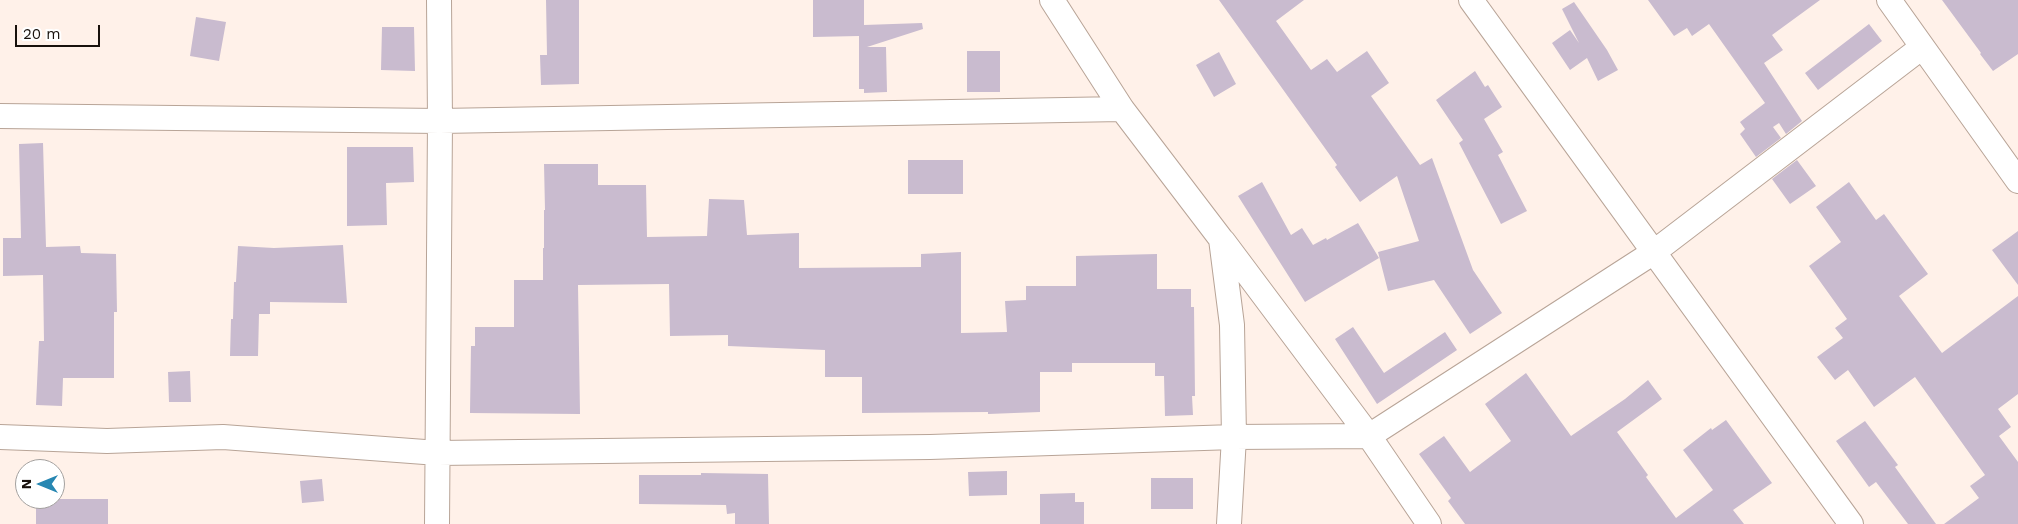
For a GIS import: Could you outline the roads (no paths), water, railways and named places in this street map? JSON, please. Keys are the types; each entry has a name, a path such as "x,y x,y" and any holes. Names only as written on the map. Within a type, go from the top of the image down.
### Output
{"street":[{"path":"437,524 439,0"},
{"path":"1052,0 1122,109 1369,436 1429,524"},
{"path":"1471,0 1851,524"},
{"path":"1889,0 1921,48 2018,181"},
{"path":"0,437 107,441 223,437 438,453 930,447 1234,437 1369,436 1654,252 1921,48"},
{"path":"0,116 440,121 1122,109"},
{"path":"1221,238 1232,325 1234,437 1229,524"}]}
